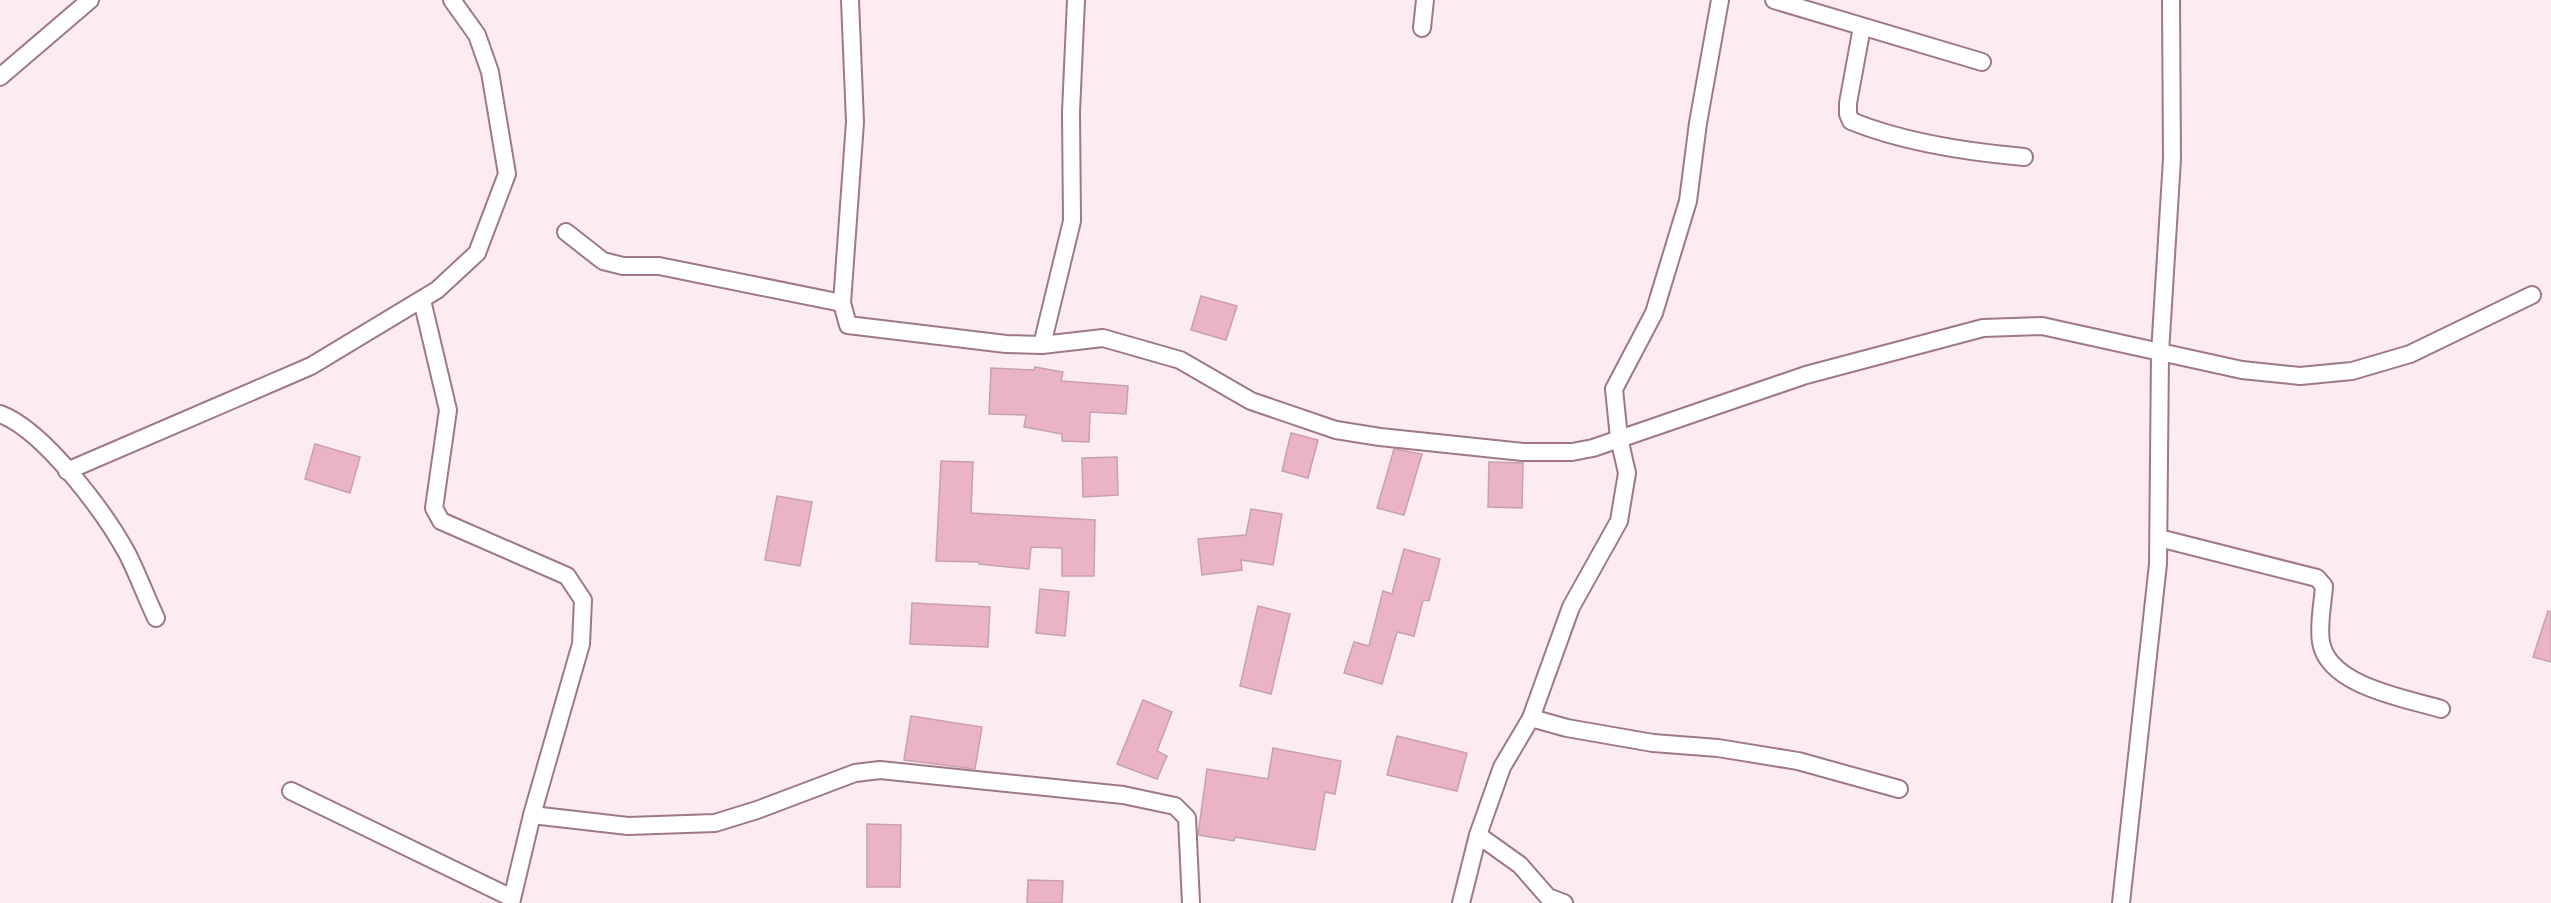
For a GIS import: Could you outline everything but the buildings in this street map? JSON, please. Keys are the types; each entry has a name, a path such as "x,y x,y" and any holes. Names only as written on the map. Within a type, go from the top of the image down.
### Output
{"street":[{"path":"0,77 90,0"},
{"path":"67,471 311,366 437,291 477,253 507,174 490,72 477,34 452,0"},
{"path":"850,0 855,122 842,303 848,325 865,329 1006,344 1042,345 1103,338 1180,360 1251,401 1336,430 1380,437 1523,452 1562,452 1593,448 1806,375 1983,328 2042,326 2242,370 2300,376 2352,371 2410,354 2532,295"},
{"path":"1042,345 1072,220 1071,112 1076,0"},
{"path":"1422,28 1425,0"},
{"path":"1461,903 1478,835 1502,767 1531,718 1571,607 1619,521 1627,473 1618,438 1614,389 1654,313 1688,201 1698,123 1720,0"},
{"path":"1774,0 1982,62"},
{"path":"2121,903 2159,538 2160,353 2172,159 2171,0"},
{"path":"1862,27 1848,104 1851,121 1878,130 1982,153 2024,157"},
{"path":"566,232 603,261 623,266 659,266 842,303"},
{"path":"291,791 512,900 532,815 581,644 583,600 567,576 441,521 436,515 434,508 448,410 422,300"},
{"path":"0,414 12,419 44,445 96,506 128,555 156,618"},
{"path":"2159,538 2317,578 2324,586 2321,642 2338,671 2353,682 2441,709"},
{"path":"1531,718 1567,728 1653,743 1718,748 1798,761 1899,789"},
{"path":"532,815 628,826 715,823 758,810 855,773 880,770 1123,795 1175,806 1187,818 1191,903"},
{"path":"1478,835 1520,865 1548,897 1564,903"}]}
